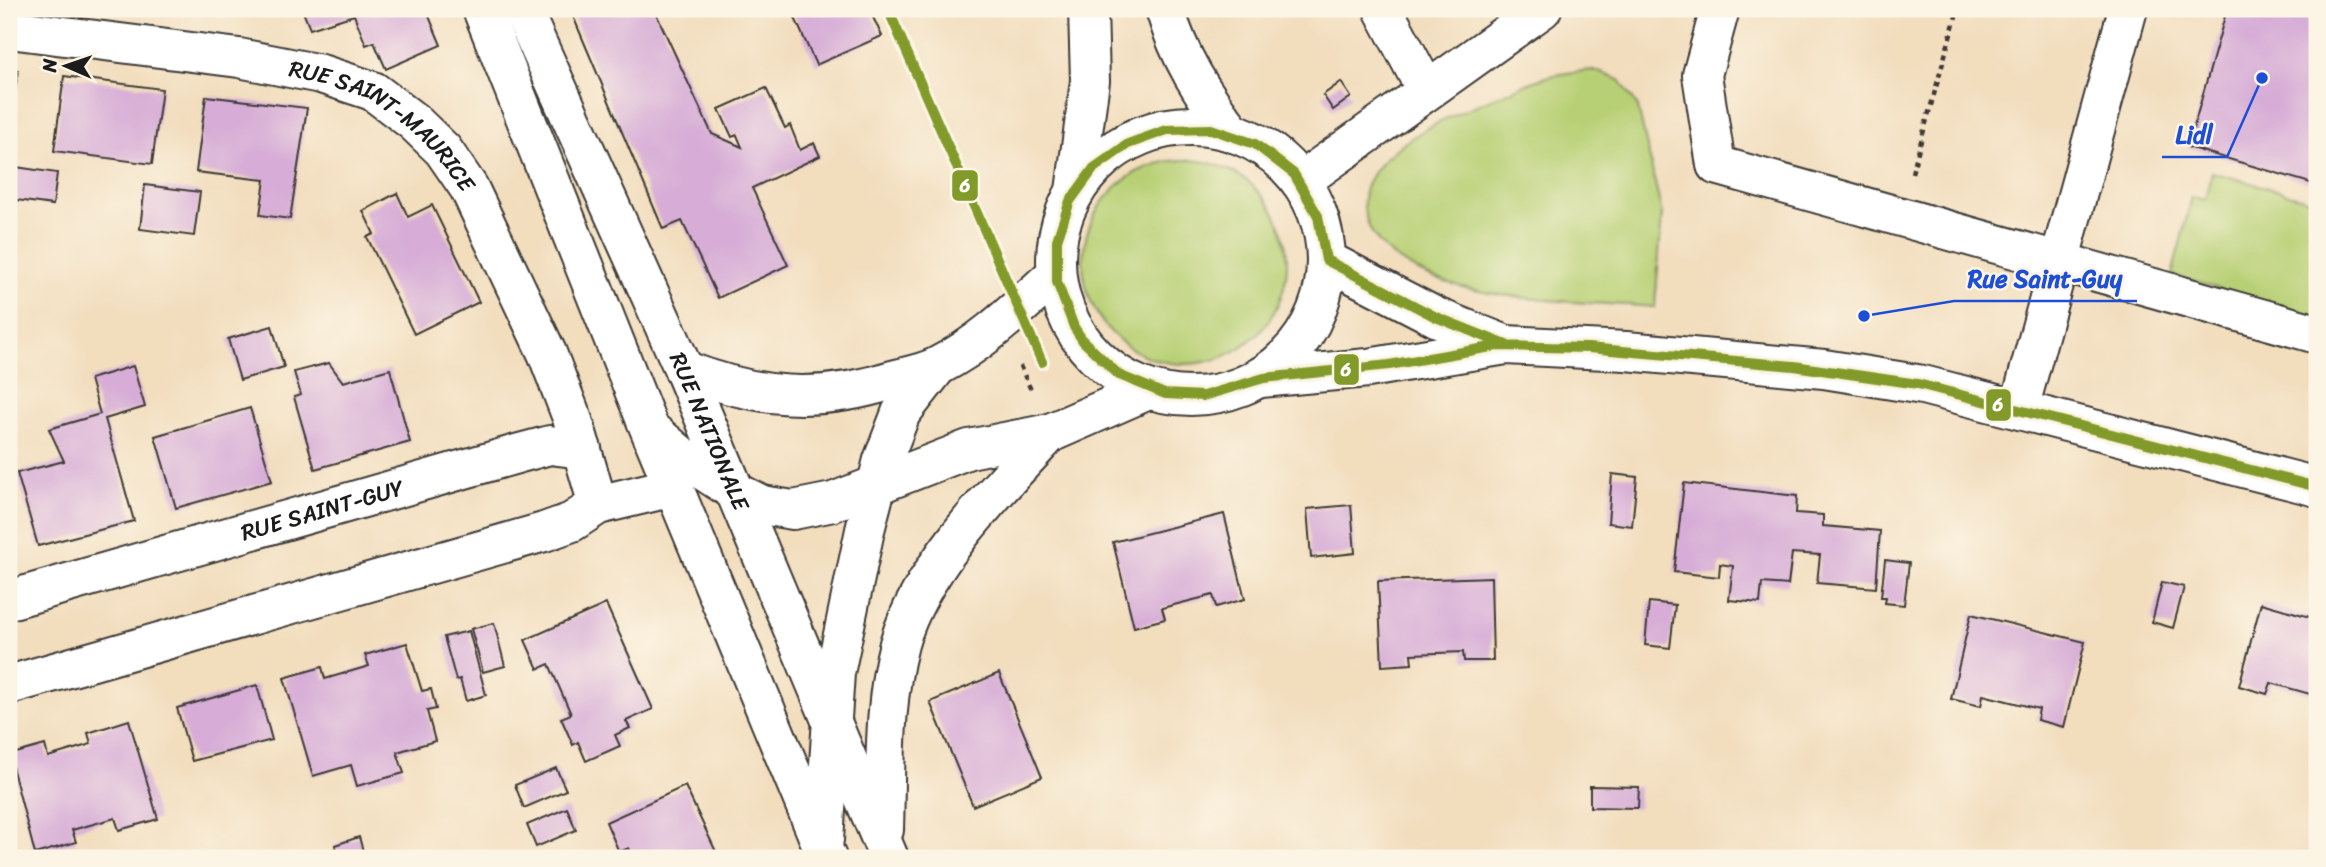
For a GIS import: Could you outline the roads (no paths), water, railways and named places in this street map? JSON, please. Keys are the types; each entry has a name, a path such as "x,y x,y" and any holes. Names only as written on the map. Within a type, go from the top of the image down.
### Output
{"main road":[{"path":"482,9 649,428 825,855"},
{"name":"RUE NATIONALE","path":"522,9 684,370 886,852"},
{"path":"1075,191 1090,81 1088,9"},
{"path":"1165,9 1179,53 1199,90 1233,132"},
{"path":"1383,9 1426,90"},
{"path":"1301,181 1542,9"},
{"path":"2019,409 2128,9"},
{"path":"1716,22 1702,75 1716,165 2317,334"},
{"name":"RUE SAINT-MAURICE","path":"9,29 239,58 321,74 373,91 414,122 443,150 469,188 547,352 582,449"},
{"path":"1197,126 1233,132 1271,152 1301,181 1319,219 1326,260 1322,295 1309,328 1288,356 1261,378 1225,393 1186,398 1148,390 1113,372 1084,345 1065,312 1055,274 1056,244 1063,217 1075,191 1098,162 1128,141 1162,129 1197,126"},
{"path":"1326,260 1436,317 1506,345"},
{"path":"684,370 740,389 816,396 858,391 937,367 1002,324 1055,274"},
{"path":"1261,378 1368,368 1506,345 1824,369 1923,385 2317,487"},
{"path":"825,855 830,716 844,627 876,485 901,413 937,367"},
{"path":"649,428 684,458 736,492 762,505 793,510 832,502 970,449 1050,433 1148,390"},
{"path":"886,852 886,730 891,680 899,642 914,605 951,547 988,499 1050,433"},
{"name":"RUE SAINT-GUY","path":"9,600 520,453 550,446 582,449"},
{"path":"582,449 598,505"},
{"path":"9,685 544,532 572,522 598,505 673,487"}],"place":[{"name":"Lidl","path":"2262,78"},
{"name":"Rue Saint-Guy","path":"1864,316"}]}
